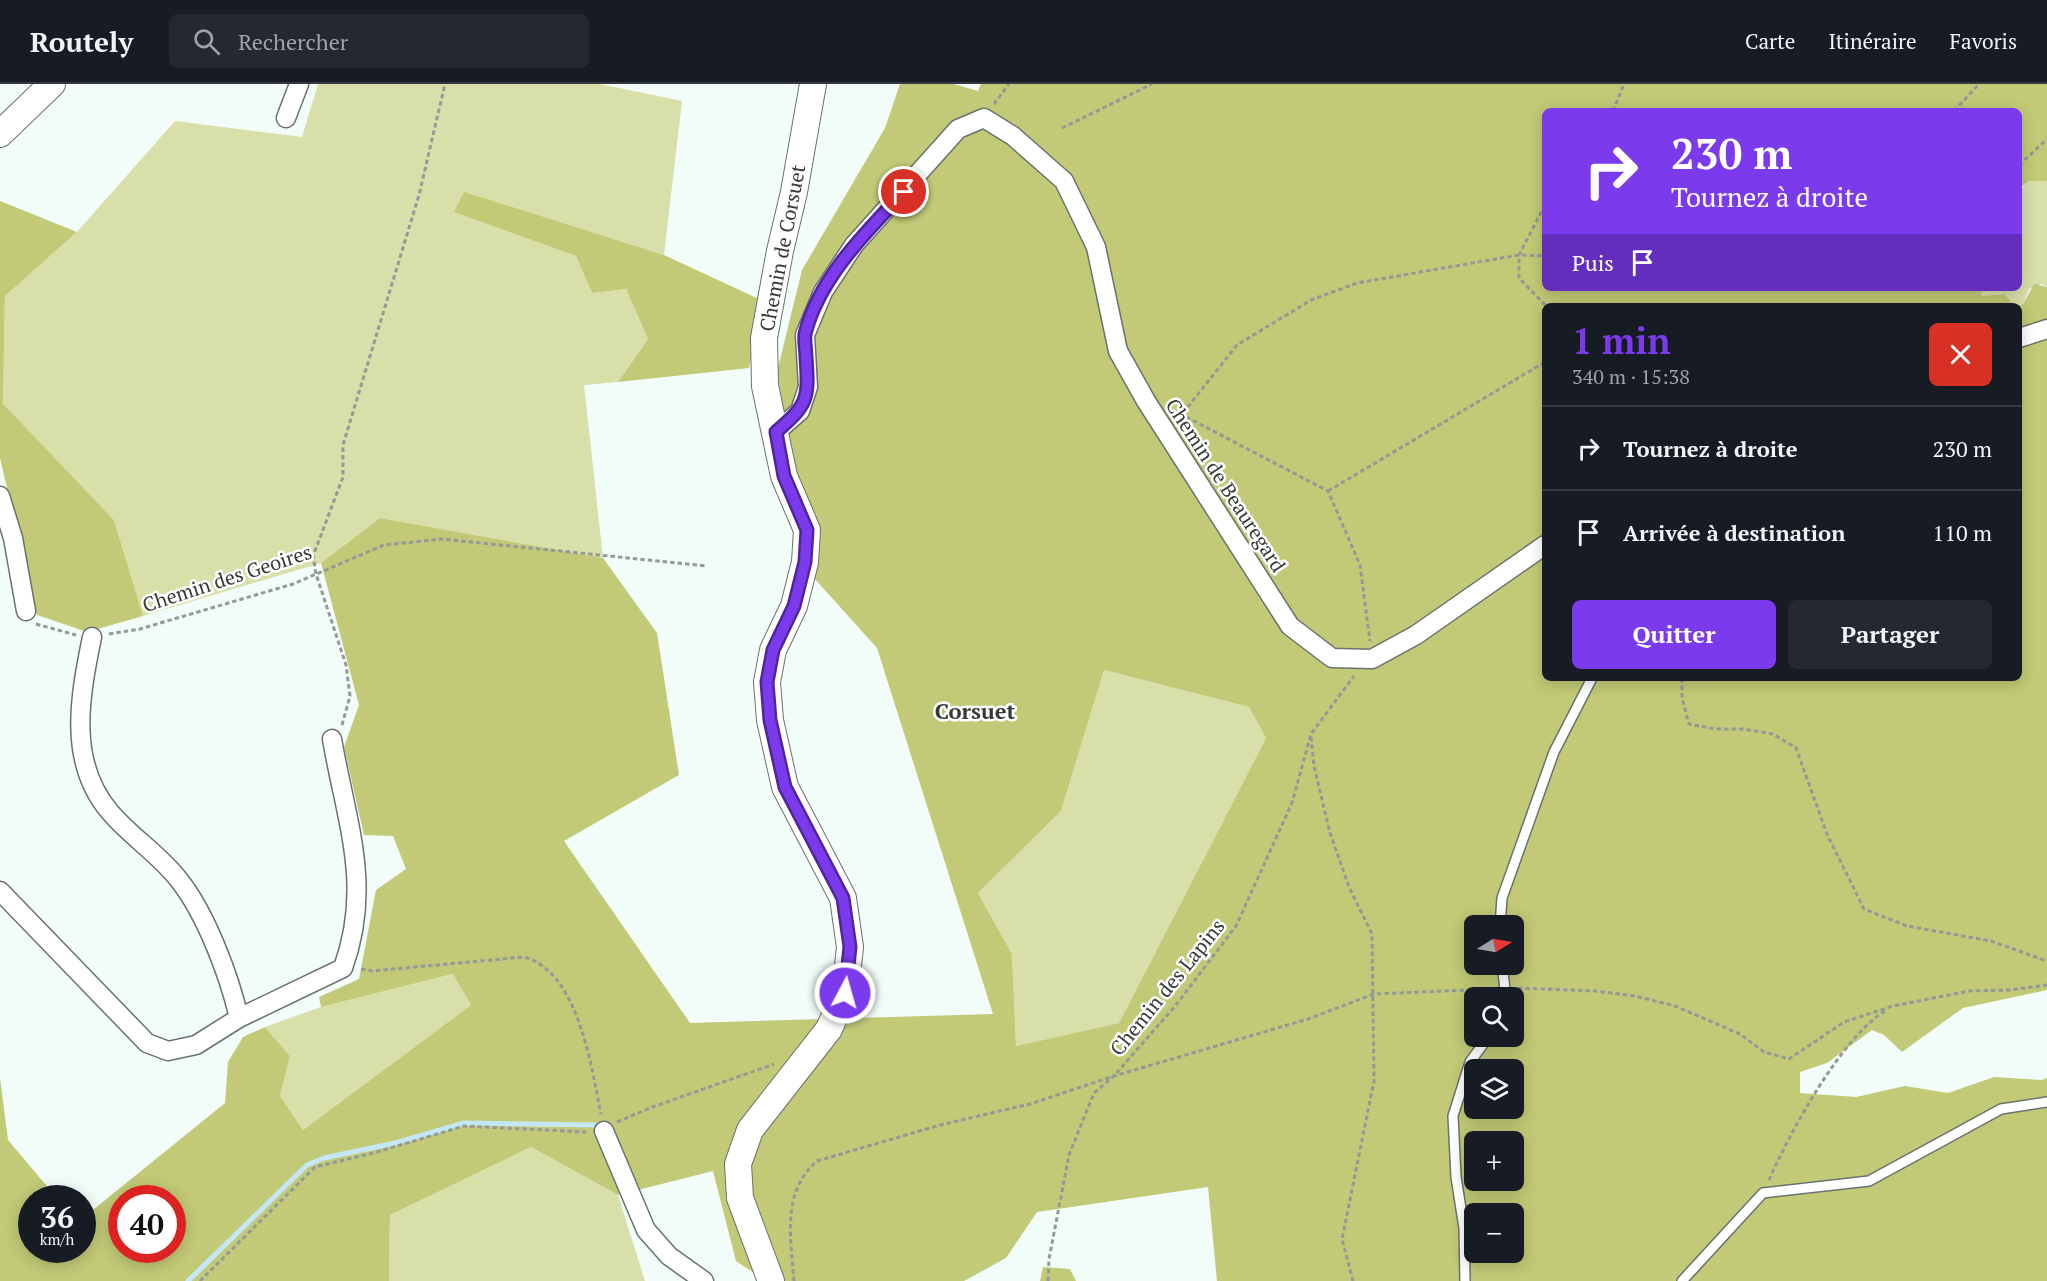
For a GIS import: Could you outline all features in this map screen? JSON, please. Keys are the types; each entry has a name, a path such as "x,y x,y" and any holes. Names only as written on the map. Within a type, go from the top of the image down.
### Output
{"street":[{"path":"0,134 52,84"},
{"path":"286,118 299,84"},
{"name":"Chemin de Corsuet","path":"771,1281 740,1198 738,1164 750,1130 829,1029 845,993 850,947 843,898 785,787 770,720 767,682 773,650 794,606 805,562 807,530 787,484 765,386 764,338 780,251 795,192 813,84"},
{"path":"776,432 800,411 808,387 805,335 823,292 848,255 958,129 984,118"},
{"name":"Chemin de Beauregard","path":"984,118 1013,136 1064,181 1095,247 1118,351 1146,401 1290,626 1332,658 1372,659"},
{"path":"2022,337 2047,329"},
{"path":"0,496 13,537 26,611"},
{"path":"1372,659 1416,635 1542,547"},
{"path":"92,637 79,700 80,733 85,764 95,790 110,812 162,862 191,898 223,968 239,1018"},
{"path":"0,891 147,1043 168,1051 196,1045 239,1018 343,968 351,946 357,909 358,878 332,739"},
{"path":"604,1131 646,1230 669,1256 704,1281"}],"lane":[{"path":"1501,915 1502,898 1554,752 1590,681"},
{"path":"1465,1281 1464,1228 1456,1177 1453,1116 1470,1062 1481,1047"},
{"path":"1682,1281 1763,1193 1869,1181 2001,1109 2047,1101"}],"path":[{"path":"332,739 342,725 350,696 345,665 316,574 313,556 343,477 343,446 419,195 445,84"},
{"path":"984,118 1009,84"},
{"path":"1062,128 1152,84"},
{"path":"1614,108 1624,84"},
{"path":"1957,108 1979,84"},
{"path":"2022,162 2047,139"},
{"path":"1542,211 1519,255 1519,278 1543,303"},
{"path":"1183,413 1237,345 1311,300 1357,284 1519,255 1542,256"},
{"path":"1328,491 1542,364"},
{"path":"1146,401 1183,413 1328,491 1360,565 1372,659"},
{"name":"Chemin des Geoires","path":"26,611 34,622 62,633 92,637 140,629 293,584 384,545 442,539 706,566"},
{"name":"Chemin des Lapins","path":"794,1281 790,1223 793,1198 805,1172 817,1161 918,1131 1030,1104 1114,1076 1176,1005 1236,926 1292,803 1311,734 1346,685 1372,659"},
{"path":"1683,681 1682,698 1689,724 1715,729 1743,729 1773,734 1796,748 1827,834 1864,909 1907,926 1991,941 2047,961"},
{"path":"1311,734 1314,766 1330,833 1349,887 1372,934 1374,1081 1342,1239 1353,1281"},
{"path":"343,968 372,971 524,957 536,960 560,983 578,1016 604,1131"},
{"path":"1524,992 1584,990 1645,998 1675,1006 1740,1034 1764,1052 1789,1059 1844,1022 1893,1006 1969,991 2047,985"},
{"path":"1048,1281 1048,1259 1069,1155 1094,1093 1114,1076 1308,1019 1374,994 1464,993"},
{"path":"1763,1193 1778,1158 1841,1052 1874,1017 1893,1006"},
{"path":"200,1281 315,1167 377,1152 464,1126 580,1132 604,1131 650,1108 766,1065 786,1062 800,1068"}],"green space":[{"path":"318,84 600,84 682,101 664,255 464,193 455,212 576,256 592,293 626,289 648,339 618,382 584,385 603,558 380,518 321,563 143,616 114,520 3,405 5,296 77,232 175,121 302,137"},
{"path":"900,84 954,84 978,91 981,84 2047,84 2047,181 2028,181 2022,186 2022,108 1542,108 1542,291 1982,291 1981,296 2004,294 2012,303 1542,303 1542,681 2022,681 2022,304 2034,284 2047,287 2047,990 1963,1008 1902,1052 1884,1035 1872,1030 1827,1063 1800,1072 1800,1093 1856,1097 1905,1086 1948,1093 1994,1077 2042,1080 2047,1078 2047,1281 1217,1281 1208,1187 1037,1212 1006,1258 964,1281 766,1281 736,1261 713,1171 618,1195 531,1147 390,1215 389,1281 0,1281 0,1078 8,1140 46,1185 18,1185 18,1263 96,1263 96,1207 108,1198 108,1263 186,1263 186,1185 124,1185 225,1103 228,1062 243,1037 265,1027 290,1056 280,1096 303,1130 471,1005 453,974 321,1007 319,997 359,979 376,890 406,869 393,836 364,835 344,747 359,705 321,563 380,518 603,558 657,633 679,775 564,841 690,1023 993,1014 877,648 814,578 777,372 802,270 885,128","holes":["1104,670 1249,707 1266,738 1119,1023 1016,1046 1012,954 978,893 1061,811"]},
{"path":"2027,181 2047,181 2047,287 2042,284 2029,289 2022,304 2012,303 2004,294 1981,296 1982,291 2022,291 2022,189"},
{"path":"464,192 664,255 761,300 749,368 618,382 648,339 626,289 592,293 576,256 454,212"},
{"path":"0,201 77,232 5,296 3,404 114,520 143,616 87,632 37,615 0,458"},
{"path":"1104,670 1249,707 1266,738 1119,1023 1016,1046 1012,954 978,893 1061,811"},
{"path":"454,974 471,1005 303,1130 280,1096 290,1056 265,1027 321,1007"},
{"path":"531,1147 618,1195 645,1281 389,1281 390,1215"},
{"path":"1043,1267 1070,1269 1076,1281 1040,1281"}],"waterway":[{"path":"188,1281 307,1165 324,1158 395,1143 464,1123 600,1125"}],"district":[{"name":"Corsuet","path":"975,710"}],"route":[{"path":"845,993 850,947 843,898 804,828 785,787 770,720 767,682 773,650 794,606 805,562 807,530 784,476 776,432 800,411 808,387 805,335 823,292 854,245 904,192"}]}
